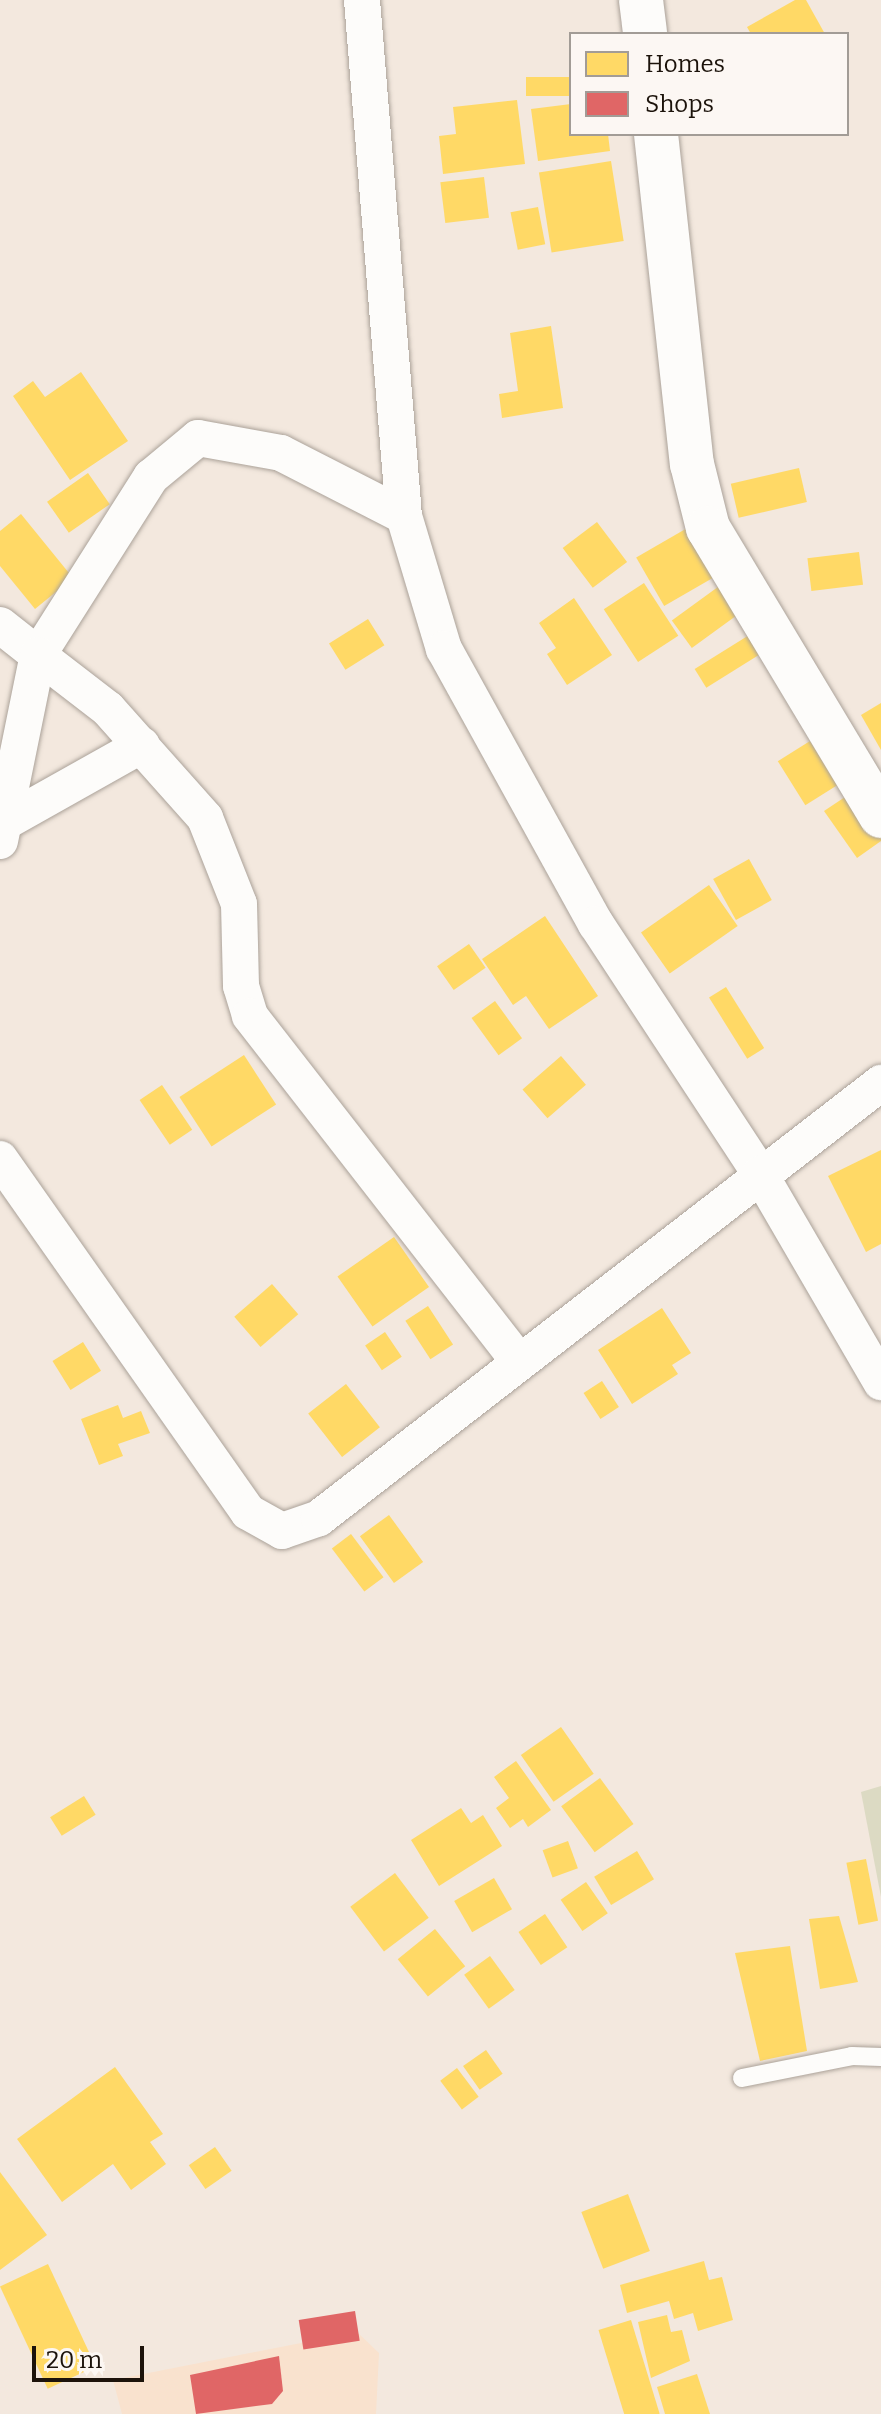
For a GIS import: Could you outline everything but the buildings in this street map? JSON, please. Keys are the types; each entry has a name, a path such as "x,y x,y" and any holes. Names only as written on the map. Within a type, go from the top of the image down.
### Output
{"street":[{"path":"362,0 404,516 444,649 596,924 760,1174 881,1382"},
{"path":"641,0 645,32"},
{"path":"656,136 692,464 708,528 881,816"},
{"path":"2,832 38,655 151,477 198,438 281,453 404,516"},
{"path":"0,625 38,655 65,668 142,745 205,818 228,863 250,1016 519,1362"},
{"path":"2,832 142,745"},
{"path":"0,1159 248,1512 265,1526 282,1531 319,1518 881,1083"}],"lane":[{"path":"742,2078 852,2056 881,2057"}],"shaded area":[{"path":"881,1786 881,1897 861,1792"},
{"path":"357,2332 379,2353 376,2414 122,2414 113,2380"}]}
